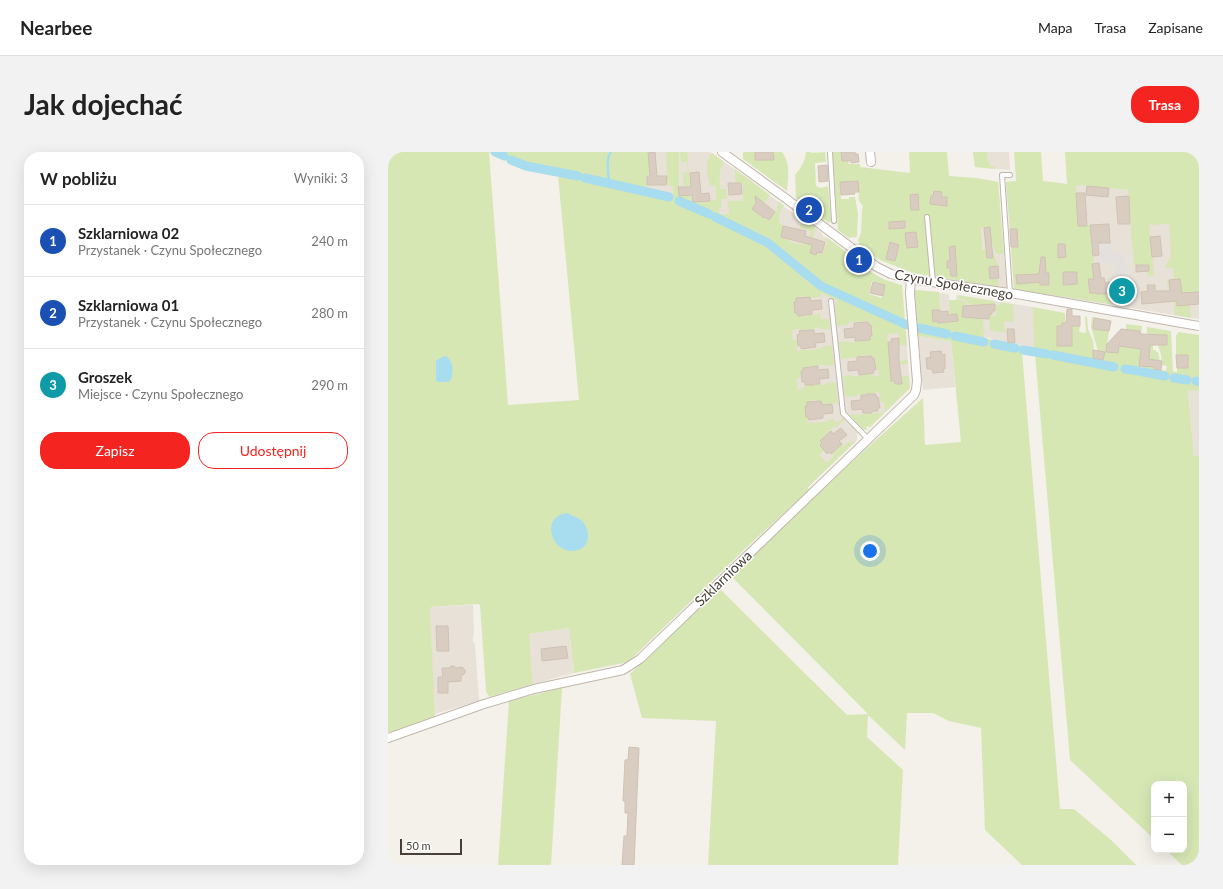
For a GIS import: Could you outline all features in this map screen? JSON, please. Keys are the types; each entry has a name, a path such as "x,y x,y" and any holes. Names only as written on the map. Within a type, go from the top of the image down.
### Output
{"street":[{"name":"Czynu Społecznego","path":"722,152 877,267 891,274 911,279 1010,293 1199,326"},
{"path":"870,152 871,162"},
{"name":"Szklarniowa","path":"388,738 484,704 534,689 623,670 647,653 912,396 916,390 917,381 910,300 911,279"}],"lane":[{"path":"830,152 834,221"},
{"path":"1010,175 1002,175 1010,293"},
{"path":"927,217 933,282"},
{"path":"831,301 843,413 868,439"}],"shaded area":[{"path":"612,152 710,152 836,244 829,283 693,202 646,186"},
{"path":"973,152 1009,152 1010,170 975,167"},
{"path":"976,178 998,182 1007,288 987,284"},
{"path":"1037,181 1199,197 1199,319 1014,289 1006,182"},
{"path":"1113,243 1113,253 1125,252 1127,280 1115,281 1114,262 1101,263 1099,244"},
{"path":"785,266 904,332 906,335 910,388 870,427 868,426 866,428 868,430 862,429 857,434 857,440 808,487"},
{"path":"915,290 949,294 949,300 956,300 957,295 1033,307 1035,348 918,323"},
{"path":"918,336 951,341 955,387 923,390"},
{"path":"1192,389 1199,391 1199,456 1194,456 1188,390"},
{"path":"473,605 473,642 475,644 479,701 434,714 430,607"},
{"path":"569,628 574,673 533,684 528,634"}],"green space":[{"path":"388,152 489,152 648,152 650,171 647,176 646,186 673,195 673,186 666,185 666,152 679,152 679,196 690,195 684,187 683,173 688,172 687,162 681,162 680,152 687,152 693,202 716,200 716,187 710,185 707,173 708,160 712,153 724,162 720,172 720,189 726,189 727,199 721,199 719,214 729,214 728,201 743,201 743,183 735,184 735,169 770,195 764,203 759,199 757,200 752,209 769,220 777,211 778,201 784,206 779,214 780,224 784,225 781,237 790,240 790,242 803,245 805,240 808,241 811,231 800,228 801,222 798,221 799,217 815,227 811,250 813,251 813,254 816,255 817,252 823,254 827,241 825,240 828,238 871,272 885,280 902,285 907,345 899,345 898,333 887,334 890,362 908,360 908,364 890,366 891,381 895,381 895,384 902,384 902,376 909,376 910,388 870,427 868,426 866,428 868,430 862,429 850,415 868,413 873,414 876,412 883,413 885,411 884,402 879,402 878,398 881,397 878,391 875,392 875,394 857,394 857,396 845,397 843,376 851,375 854,377 873,373 874,377 879,376 878,368 875,369 874,359 872,359 872,356 862,355 862,357 841,359 839,342 848,341 852,343 855,341 865,341 872,336 871,325 869,325 868,322 863,323 863,321 850,322 847,325 837,326 835,304 838,301 821,293 821,297 811,298 805,296 796,298 796,301 794,302 795,313 797,313 798,316 803,315 803,317 812,314 816,316 820,313 821,319 829,319 830,329 821,329 820,327 814,328 814,330 792,330 793,341 798,340 798,345 796,346 798,352 832,345 834,365 825,366 821,364 818,366 808,366 803,368 803,371 801,371 802,377 797,378 798,390 805,387 805,385 826,385 826,383 836,382 838,403 822,405 821,401 816,400 807,402 807,406 805,406 806,417 808,417 809,420 807,420 807,423 827,422 827,420 833,419 837,423 843,418 844,420 836,428 834,426 820,441 822,443 820,445 825,450 819,455 827,463 834,456 832,453 839,449 838,448 842,444 844,446 847,443 856,441 808,487 809,490 747,547 628,662 574,673 569,628 529,634 533,684 489,697 486,691 480,605 430,607 435,718 388,733","holes":["489,152 523,169 558,175 579,400 508,405","872,281 885,285 882,298 869,294"]},
{"path":"743,152 755,152 756,160 773,160 773,152 782,152 788,166 787,191 743,159"},
{"path":"806,152 825,152 826,162 815,163 816,186 821,188 828,186 831,220 829,223 796,198 795,175 805,158"},
{"path":"832,152 841,152 842,161 848,161 849,164 860,164 860,167 910,173 909,152 947,152 949,176 976,178 998,182 1004,254 996,254 991,238 990,227 981,228 983,250 992,249 998,266 989,267 990,279 998,279 999,287 913,273 880,260 860,246 858,240 861,233 863,206 859,201 858,181 840,182 841,199 855,197 858,214 857,236 855,238 849,238 838,230"},
{"path":"973,152 987,152 989,164 995,167 995,169 975,167"},
{"path":"1014,152 1041,152 1043,181 1067,184 1065,152 1199,152 1199,292 1189,292 1191,318 1175,315 1173,288 1168,288 1167,280 1174,279 1173,268 1165,267 1171,257 1169,224 1149,225 1154,276 1148,277 1147,271 1149,271 1149,265 1134,266 1128,190 1076,185 1078,226 1091,225 1094,264 1092,264 1101,278 1088,279 1090,293 1110,293 1110,304 1014,289 1011,247 1018,246 1017,229 1010,229 1006,182 1016,181","holes":["1045,257 1046,273 1049,274 1049,285 1041,285 1040,258"]},
{"path":"915,290 939,292 940,310 932,311 933,321 938,321 938,323 950,322 949,300 957,299 967,303 967,306 963,306 962,317 972,318 973,305 957,297 957,295 994,301 995,304 983,305 988,314 992,314 993,317 996,316 996,305 1000,305 1000,302 1013,304 1014,322 1004,321 1005,333 990,330 989,319 983,319 984,338 1034,348 1033,307 1065,313 1065,333 1072,334 1072,326 1080,326 1079,332 1086,333 1085,316 1087,317 1088,329 1093,341 1093,358 1103,360 1105,352 1098,351 1091,327 1092,317 1111,320 1094,318 1093,329 1109,331 1106,352 1118,353 1119,343 1123,346 1138,349 1140,331 1126,329 1126,324 1142,326 1140,349 1146,350 1146,345 1153,345 1153,350 1158,352 1160,361 1155,360 1154,368 1166,371 1167,366 1162,365 1158,345 1167,345 1167,335 1147,334 1147,327 1171,331 1173,372 1177,372 1177,368 1188,367 1188,355 1176,355 1176,335 1178,332 1199,335 1199,391 1188,390 1194,456 1199,456 1199,865 1182,865 1169,853 1187,853 1187,781 1151,781 1151,836 1070,760 1035,354 1022,352 1060,809 1074,809 1111,840 1136,865 1022,865 985,830 981,728 949,721 933,713 907,713 905,750 868,715 867,737 903,770 898,865 708,865 716,721 642,718 630,674 719,588 847,715 868,714 731,576 826,486 923,398 925,445 961,442 951,341 918,336"},
{"path":"562,688 551,865 498,865 509,701"}],"water":[{"path":"446,356 452,364 453,371 451,378 448,382 438,382 436,380 436,361"},
{"path":"567,513 581,520 588,532 586,545 578,550 569,551 562,548 556,543 552,536 551,529 553,522 558,516"}],"building":[{"path":"655,152 657,176 667,176 666,185 647,185 647,176 650,176 648,153"},
{"path":"755,152 773,152 774,160 755,160"},
{"path":"841,152 855,152 855,154 858,154 859,162 851,163 851,161 842,161"},
{"path":"827,165 828,181 819,182 818,166"},
{"path":"699,172 701,194 709,193 710,201 693,202 692,195 679,196 678,187 691,187 690,173"},
{"path":"858,181 859,192 854,192 855,194 841,195 840,182"},
{"path":"728,183 741,183 742,194 729,195"},
{"path":"1087,186 1109,188 1108,197 1086,195"},
{"path":"934,191 942,192 941,197 947,197 947,206 930,204 931,196 933,196"},
{"path":"1076,193 1085,193 1087,226 1078,226"},
{"path":"918,194 919,210 911,210 910,195"},
{"path":"755,196 775,212 769,220 752,209 756,203"},
{"path":"1129,196 1130,224 1118,224 1116,197"},
{"path":"905,221 905,228 889,229 889,222"},
{"path":"1109,224 1110,243 1098,243 1099,255 1093,256 1090,225"},
{"path":"783,226 806,231 805,236 825,242 822,253 817,252 816,255 810,253 812,245 781,237"},
{"path":"990,227 993,258 987,258 984,228"},
{"path":"1010,229 1017,229 1018,247 1011,247"},
{"path":"916,232 918,247 907,248 905,233"},
{"path":"1160,236 1162,256 1152,257 1150,237"},
{"path":"890,242 899,245 895,261 886,259"},
{"path":"1058,244 1065,244 1066,257 1058,258"},
{"path":"955,246 957,276 951,276 950,268 947,268 947,261 950,261 949,247"},
{"path":"1041,257 1045,257 1046,273 1049,273 1049,285 1040,285 1040,282 1017,284 1016,275 1039,274"},
{"path":"1099,263 1101,278 1104,278 1105,283 1109,282 1110,287 1128,285 1129,297 1117,298 1116,293 1090,293 1088,279 1094,279 1092,264"},
{"path":"1136,265 1149,265 1149,271 1136,272"},
{"path":"998,266 999,278 990,279 989,267"},
{"path":"1063,272 1077,272 1077,284 1063,285"},
{"path":"1180,279 1182,293 1199,292 1199,304 1177,306 1177,301 1142,304 1141,292 1148,291 1147,285 1155,285 1155,291 1170,291 1169,280"},
{"path":"873,282 885,285 883,296 870,293"},
{"path":"810,297 811,301 821,300 822,309 812,310 812,314 798,316 797,313 795,313 794,302 796,301 796,298"},
{"path":"995,304 995,311 992,311 992,314 989,314 989,319 962,317 963,306"},
{"path":"1067,309 1072,309 1072,316 1080,316 1080,326 1072,326 1072,346 1057,346 1057,326 1062,326 1062,323 1066,323"},
{"path":"932,310 940,310 940,312 948,311 948,315 957,314 958,321 933,322"},
{"path":"1094,318 1111,321 1109,331 1093,329"},
{"path":"868,322 869,325 871,325 872,336 870,336 870,340 855,341 855,337 845,338 844,329 854,328 854,323"},
{"path":"1007,329 1014,329 1015,342 1008,343"},
{"path":"1121,329 1140,331 1140,334 1167,335 1167,345 1150,345 1149,359 1162,361 1161,370 1154,369 1154,367 1139,366 1141,349 1119,346 1118,353 1106,352 1107,344"},
{"path":"814,330 814,334 824,333 825,342 815,343 816,347 801,349 801,346 798,346 797,335 800,334 799,331"},
{"path":"899,338 899,361 902,384 895,384 895,381 891,381 888,342 892,342 891,339"},
{"path":"1093,350 1105,352 1103,360 1093,358"},
{"path":"941,351 942,355 945,354 944,372 933,373 932,369 927,369 926,358 931,357 930,352"},
{"path":"1176,355 1188,355 1188,368 1177,368"},
{"path":"872,356 872,359 874,358 876,370 873,370 874,373 859,375 858,370 848,371 848,362 857,361 857,357"},
{"path":"818,366 818,370 828,369 829,378 819,379 820,384 805,385 805,382 802,382 801,371 803,371 803,368"},
{"path":"876,394 880,408 877,408 878,411 863,413 862,409 852,410 851,401 861,400 861,395"},
{"path":"821,401 822,405 832,404 833,413 823,414 823,418 809,420 808,417 806,417 805,406 807,406 807,402"},
{"path":"841,428 847,435 839,441 842,444 831,454 829,452 827,454 820,445 822,443 820,441 831,431 833,434"},
{"path":"436,626 448,626 449,651 437,651"},
{"path":"566,646 568,658 542,661 541,649"},
{"path":"451,666 456,668 462,667 465,670 465,673 461,675 461,681 448,682 448,693 438,693 438,677 443,677 442,668 450,668"},
{"path":"629,747 639,748 634,865 622,865 624,836 627,836 628,813 625,813 625,801 623,801 625,760 628,760"}],"waterway":[{"path":"495,152 504,156"},
{"path":"609,183 608,159 611,152"},
{"path":"511,160 526,166 578,176"},
{"path":"585,178 669,197"},
{"path":"679,201 709,214"},
{"path":"715,217 768,243 821,286 907,325"},
{"path":"919,328 947,334"},
{"path":"955,336 984,342"},
{"path":"994,344 1015,348"},
{"path":"1023,350 1047,354"},
{"path":"1053,355 1114,367"},
{"path":"1125,369 1138,371"},
{"path":"1143,372 1165,376"},
{"path":"1174,378 1187,380"}],"place":[{"name":"Szklarniowa 01","path":"809,210"},
{"name":"Szklarniowa 02","path":"859,260"},
{"name":"Groszek","path":"1122,291"}]}
